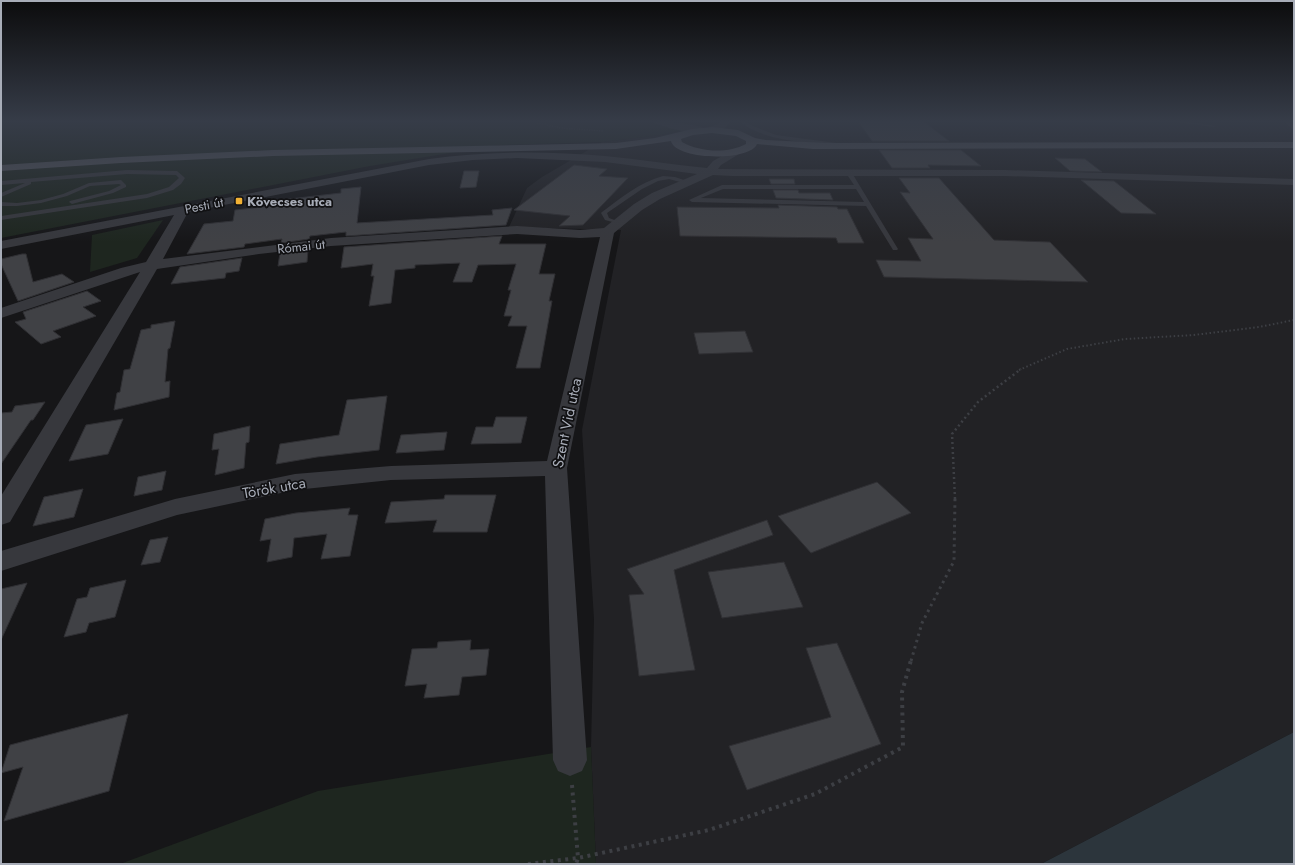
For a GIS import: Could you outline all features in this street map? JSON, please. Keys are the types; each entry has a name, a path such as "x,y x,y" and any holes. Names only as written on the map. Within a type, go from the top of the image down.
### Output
{"main road":[{"path":"1,168 95,161"},
{"path":"708,161 711,163 714,161"}],"street":[{"name":"Pesti út","path":"1,245 434,161"},
{"name":"Pesti út","path":"669,161 849,173 1005,173 1294,182"},
{"path":"613,227 638,207 688,182 714,161"},
{"path":"1,516 184,209"},
{"name":"Római út","path":"1,313 126,271 152,265 259,250 391,238 517,230 580,234 613,227"},
{"name":"Szent Vid utca","path":"570,760 556,468 613,227"},
{"name":"Török utca","path":"1,561 175,507 296,482 391,472 556,468"}],"lane":[{"path":"1,184 127,172 177,173 182,178 178,185 169,190 147,196 1,218"},
{"path":"849,173 895,249"},
{"path":"1,195 30,182 20,182"},
{"path":"1,204 11,205 40,202 65,195 85,186 106,182 121,182 124,186 111,192 26,214"},
{"path":"857,187 722,187 692,200 868,204"}],"path":[{"path":"528,864 578,858 709,830 815,794 903,747 902,692 922,623 954,561 955,493 952,434 978,402 1020,370 1067,349 1125,339 1244,329 1294,320"},
{"path":"570,760 578,858 576,864"}],"shaded area":[{"path":"1,161 398,161 370,166 1,238"},
{"path":"569,161 1294,161 1294,732 1041,864 596,864 591,747 594,619 582,430 621,230 509,227 527,188 542,177"},
{"path":"163,220 137,258 90,272 92,235"},
{"path":"1294,732 1294,864 1041,864"},
{"path":"591,747 596,864 120,864 318,791"}],"building":[{"path":"887,161 975,161 981,166 928,165 930,168 892,168"},
{"path":"1059,161 1088,161 1102,172 1070,171"},
{"path":"574,165 607,169 599,176 628,178 583,225 559,226 570,216 514,210"},
{"path":"464,171 479,171 476,187 460,188"},
{"path":"899,178 939,178 994,240 1050,242 1088,282 884,277 876,260 921,261 908,238 933,239 900,192 910,193"},
{"path":"769,179 794,179 795,184 771,184"},
{"path":"1081,180 1114,181 1156,214 1121,213"},
{"path":"361,187 357,223 493,215 492,210 512,208 506,225 346,236 346,232 310,236 309,239 281,243 282,239 245,244 244,247 187,254 204,224 233,221 235,210 271,206 272,201 341,193 341,189"},
{"path":"773,190 798,190 799,193 830,193 833,200 776,198"},
{"path":"778,205 837,207 838,209 847,209 864,243 838,243 836,238 680,236 677,207 779,208"},
{"path":"502,236 499,244 546,244 539,274 555,274 549,301 552,301 540,368 516,368 527,326 508,326 512,316 504,316 511,290 508,290 516,264 478,265 472,282 453,282 460,263 415,265 415,268 395,270 391,303 369,306 374,276 371,276 373,264 341,268 344,247"},
{"path":"308,250 307,262 278,266 280,253"},
{"path":"26,254 33,282 62,274 74,282 18,301 1,264 1,259"},
{"path":"242,258 239,271 226,273 225,278 171,284 180,267"},
{"path":"87,291 101,301 83,307 96,316 53,331 61,337 41,344 15,322 26,319 23,312"},
{"path":"175,321 170,348 168,349 165,382 170,381 169,397 114,410 117,393 120,392 124,370 130,369 141,330 151,328 151,325"},
{"path":"745,331 753,352 699,354 694,333"},
{"path":"387,396 379,450 317,457 276,464 280,444 339,435 347,400"},
{"path":"45,402 1,464 1,413 12,412 15,406"},
{"path":"496,417 527,417 521,443 471,444 476,427 493,427"},
{"path":"123,419 108,454 69,461 86,425"},
{"path":"250,426 249,442 246,443 244,468 215,475 219,449 212,450 214,434"},
{"path":"447,432 444,450 396,453 401,435"},
{"path":"166,471 162,490 134,496 138,477"},
{"path":"877,482 911,513 811,553 778,516"},
{"path":"83,489 74,517 33,526 44,497"},
{"path":"445,495 496,495 487,532 433,532 437,520 385,523 391,502 444,499"},
{"path":"350,508 348,515 358,515 350,556 321,559 327,534 294,538 292,557 267,562 271,539 260,541 265,519 296,513"},
{"path":"767,520 773,535 674,570 695,670 639,676 629,595 644,594 627,569"},
{"path":"168,537 160,562 141,565 150,540"},
{"path":"784,562 803,607 722,618 708,572"},
{"path":"126,580 115,617 89,623 86,632 64,637 77,599 87,597 90,588"},
{"path":"27,583 1,640 1,589"},
{"path":"471,640 470,650 489,649 486,675 462,677 459,695 424,698 427,684 405,686 412,649 437,648 438,642"},
{"path":"837,643 881,744 747,790 729,746 831,717 806,648"},
{"path":"128,714 109,791 4,821 23,767 1,773 10,745"}],"place":[{"name":"Kövecses utca","path":"239,201"}]}
